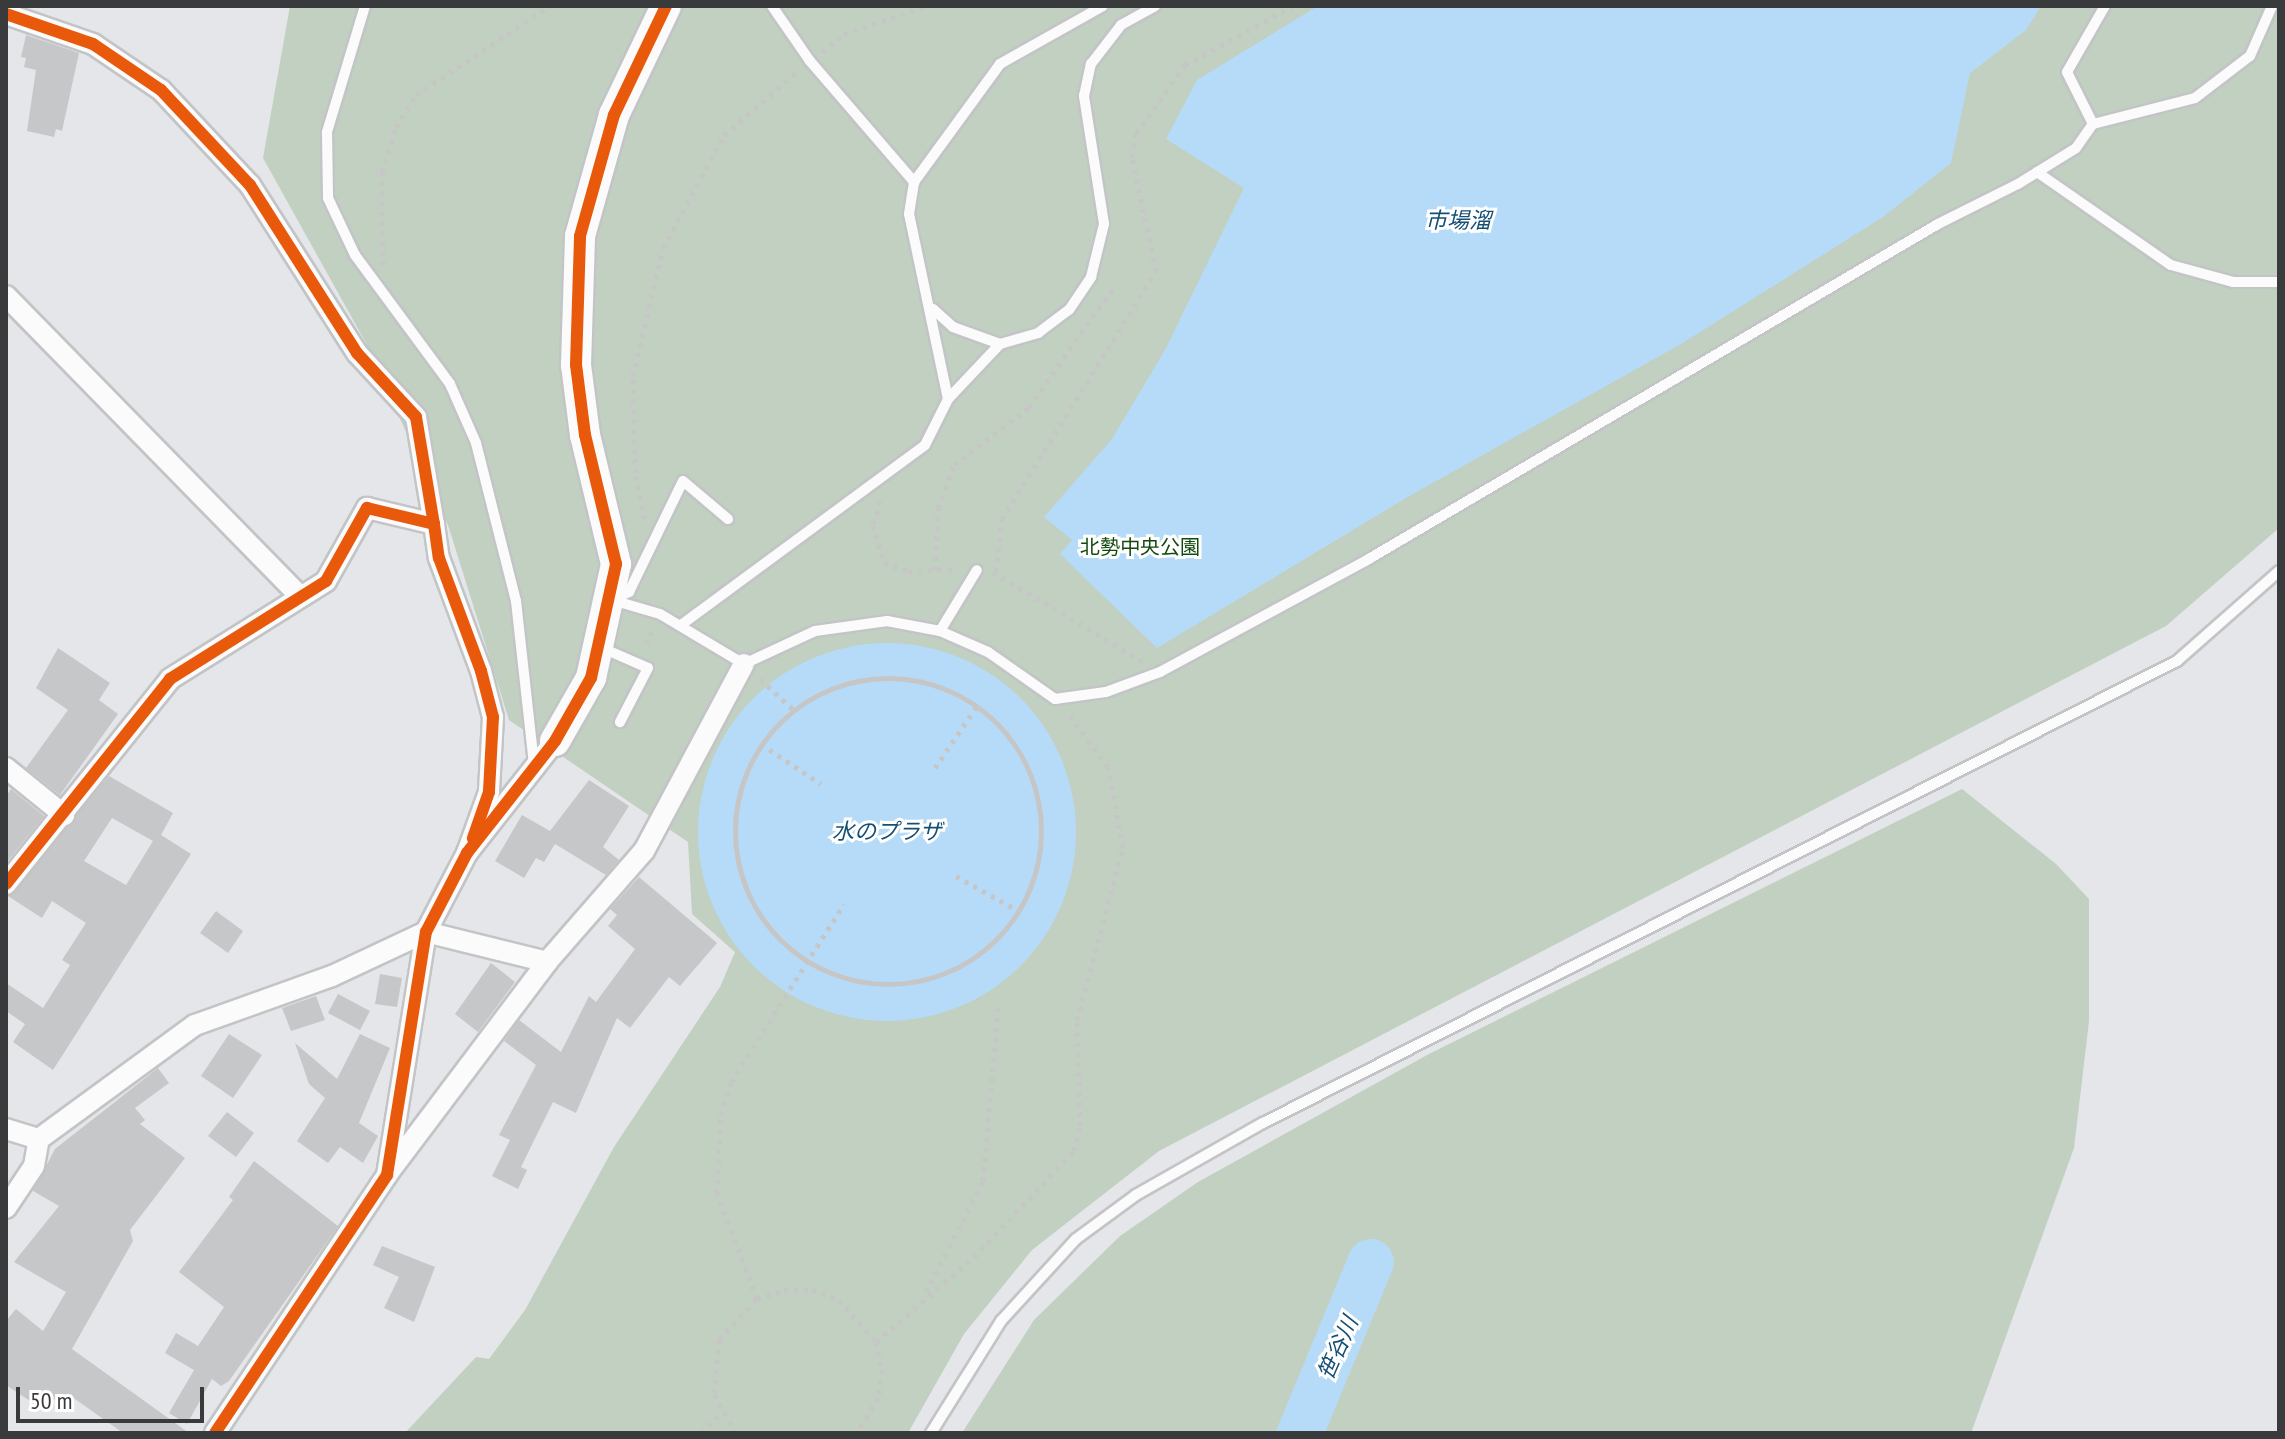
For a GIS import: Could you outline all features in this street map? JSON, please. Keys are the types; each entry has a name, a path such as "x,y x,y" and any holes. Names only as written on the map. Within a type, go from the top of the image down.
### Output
{"street":[{"path":"467,853 555,741 591,678 612,600 616,564 585,435 576,365 580,236 614,115 666,6"},
{"path":"6,14 93,44 161,90 250,185 357,353 416,417 434,524 493,717 489,792 467,853 426,932 387,1175"},
{"path":"6,296 300,596"},
{"path":"6,884 170,679 326,581 367,508 434,524"},
{"path":"215,1433 387,1175 547,962 644,851 744,664"},
{"path":"6,768 64,815"},
{"path":"6,1208 34,1166 39,1139 195,1025 332,976 426,932 547,962"},
{"path":"6,1129 39,1139"}],"lane":[{"path":"365,6 327,132 323,164 336,226 450,384 476,443 516,601 534,770"},
{"path":"772,6 810,61 914,182"},
{"path":"948,399 933,309 909,214 914,182 1000,64 1103,6"},
{"path":"681,625 925,445 948,399 1000,344 1038,333 1069,310 1091,277 1104,224 1084,96 1091,64 1121,25 1155,6"},
{"path":"2093,124 2067,72 2105,6"},
{"path":"612,600 681,625 744,664 774,647 850,622 887,621 940,631 988,652 1055,699 1106,692 1160,672 1367,560 2037,172 2076,148 2093,124 2195,98 2250,56 2272,6"},
{"path":"2037,172 2171,265 2233,282 2279,282"},
{"path":"933,309 953,327 1000,344"},
{"path":"612,600 629,592 683,481 728,519"},
{"path":"940,631 977,570"},
{"path":"931,1433 1001,1321 1076,1239 1136,1195 1277,1115 2177,661 2279,571"},
{"path":"598,646 648,668 620,722"}],"path":[{"path":"386,294 379,231 382,172 396,127 416,95 444,70 550,6"},
{"path":"650,547 635,473 633,376 663,248 724,135 844,34 926,6"},
{"path":"996,572 1002,519 1156,271 1132,157 1136,133 1185,65 1293,6"},
{"path":"935,570 938,508 954,465 1037,399 1114,287"},
{"path":"899,464 878,504 876,549 884,563 935,570 996,572 1160,672"},
{"path":"744,664 793,709"},
{"path":"868,678 925,684 977,706 1020,752 1039,805 1038,863 1019,911 977,954 948,972 914,981 846,979 807,962 766,924 748,899 740,871 744,788 761,744 793,709 868,678"},
{"path":"876,1342 923,1296 974,1257 1074,1151 1080,1126 1077,1020 1123,848 1108,767 1055,699"},
{"path":"935,768 977,706"},
{"path":"761,744 821,784"},
{"path":"956,876 1019,911"},
{"path":"757,1299 717,1193 714,1148 731,1082 844,904"},
{"path":"923,1296 983,1181 998,1008"},
{"path":"736,1433 722,1413 712,1365 719,1339 757,1299 812,1290 839,1300 876,1342 882,1370 878,1398 857,1433"},
{"path":"701,1433 722,1413"}],"green space":[{"name":"北勢中央公園","path":"290,6 2279,6 2279,528 2166,626 1159,1151 1032,1250 964,1334 908,1433 405,1433 476,1357 489,1359 525,1310 614,1147 720,987 735,952 692,914 688,842 509,720 448,525 366,343 263,158"},
{"path":"1962,789 2056,864 2089,899 2089,1021 2074,1148 1971,1433 962,1433 1034,1320 1120,1236 1198,1182 1429,1054"}],"water":[{"name":"市場溜","path":"1318,6 2041,6 2026,30 1970,73 1951,163 1883,217 1681,344 1406,498 1157,648 1060,554 1072,540 1044,517 1112,439 1165,350 1244,188 1166,139 1197,80"},
{"name":"水のプラザ","path":"887,643 942,651 976,666 1007,686 1033,712 1053,743 1068,777 1076,832 1068,887 1053,921 1033,952 1007,978 976,998 942,1013 887,1021 832,1013 798,998 767,978 741,952 721,921 706,887 698,832 706,777 721,743 741,712 767,686 798,666 832,651"}],"building":[{"path":"26,35 79,53 62,131 56,129 54,137 27,131 36,70 24,67 26,58 21,57"},
{"path":"58,648 110,683 99,700 118,714 60,795 26,768 68,710 36,688"},
{"path":"109,776 173,813 161,835 191,854 53,1070 13,1042 25,1024 6,1011 6,983 43,1008 70,965 62,960 86,923 52,901 42,918 8,896","holes":["112,818 153,841 126,885 84,861"]},
{"path":"589,780 629,806 603,847 619,860 606,875 555,844 544,862 536,858 524,878 495,861 522,815 550,831"},
{"path":"11,789 44,816 6,863 6,796"},
{"path":"639,877 717,943 680,986 669,977 630,1028 617,1018 576,1113 553,1102 521,1167 527,1170 518,1189 492,1176 510,1140 499,1135 536,1065 504,1041 519,1020 561,1052 589,996 596,1002 635,949 608,926 617,915 610,909"},
{"path":"216,911 243,931 228,953 200,933"},
{"path":"491,963 515,982 478,1032 455,1014"},
{"path":"380,974 402,978 397,1007 375,1004"},
{"path":"338,994 370,1011 360,1030 328,1013"},
{"path":"316,996 325,1020 291,1031 282,1008"},
{"path":"229,1034 262,1055 233,1098 201,1076"},
{"path":"360,1034 390,1048 359,1123 378,1136 363,1163 340,1147 328,1163 297,1141 325,1098 309,1084 295,1043 337,1079"},
{"path":"158,1068 169,1083 135,1108 145,1120 140,1124 185,1158 130,1230 133,1241 72,1349 189,1433 123,1433 68,1394 61,1404 47,1394 39,1407 6,1385 6,1321 16,1309 43,1331 66,1292 14,1262 59,1206 33,1191 55,1149"},
{"path":"227,1112 254,1133 236,1157 208,1136"},
{"path":"254,1161 338,1226 229,1381 221,1386 212,1379 187,1424 169,1413 194,1370 165,1353 176,1333 198,1346 224,1307 179,1272 233,1200 229,1197"},
{"path":"382,1246 435,1267 414,1322 384,1308 399,1277 373,1265"}],"waterway":[{"name":"笹谷川","path":"1300,1433 1371,1262"}],"cycle path":[{"path":"215,1433 387,1175 426,932 467,853 555,741 591,678 616,564 585,435 576,365 580,236 614,115 666,6"},
{"path":"6,14 93,44 161,90 250,185 357,353 416,417 434,524"},
{"path":"6,884 170,679 326,581 367,508 434,524 439,558 481,671 493,717 489,792 473,838"}]}
